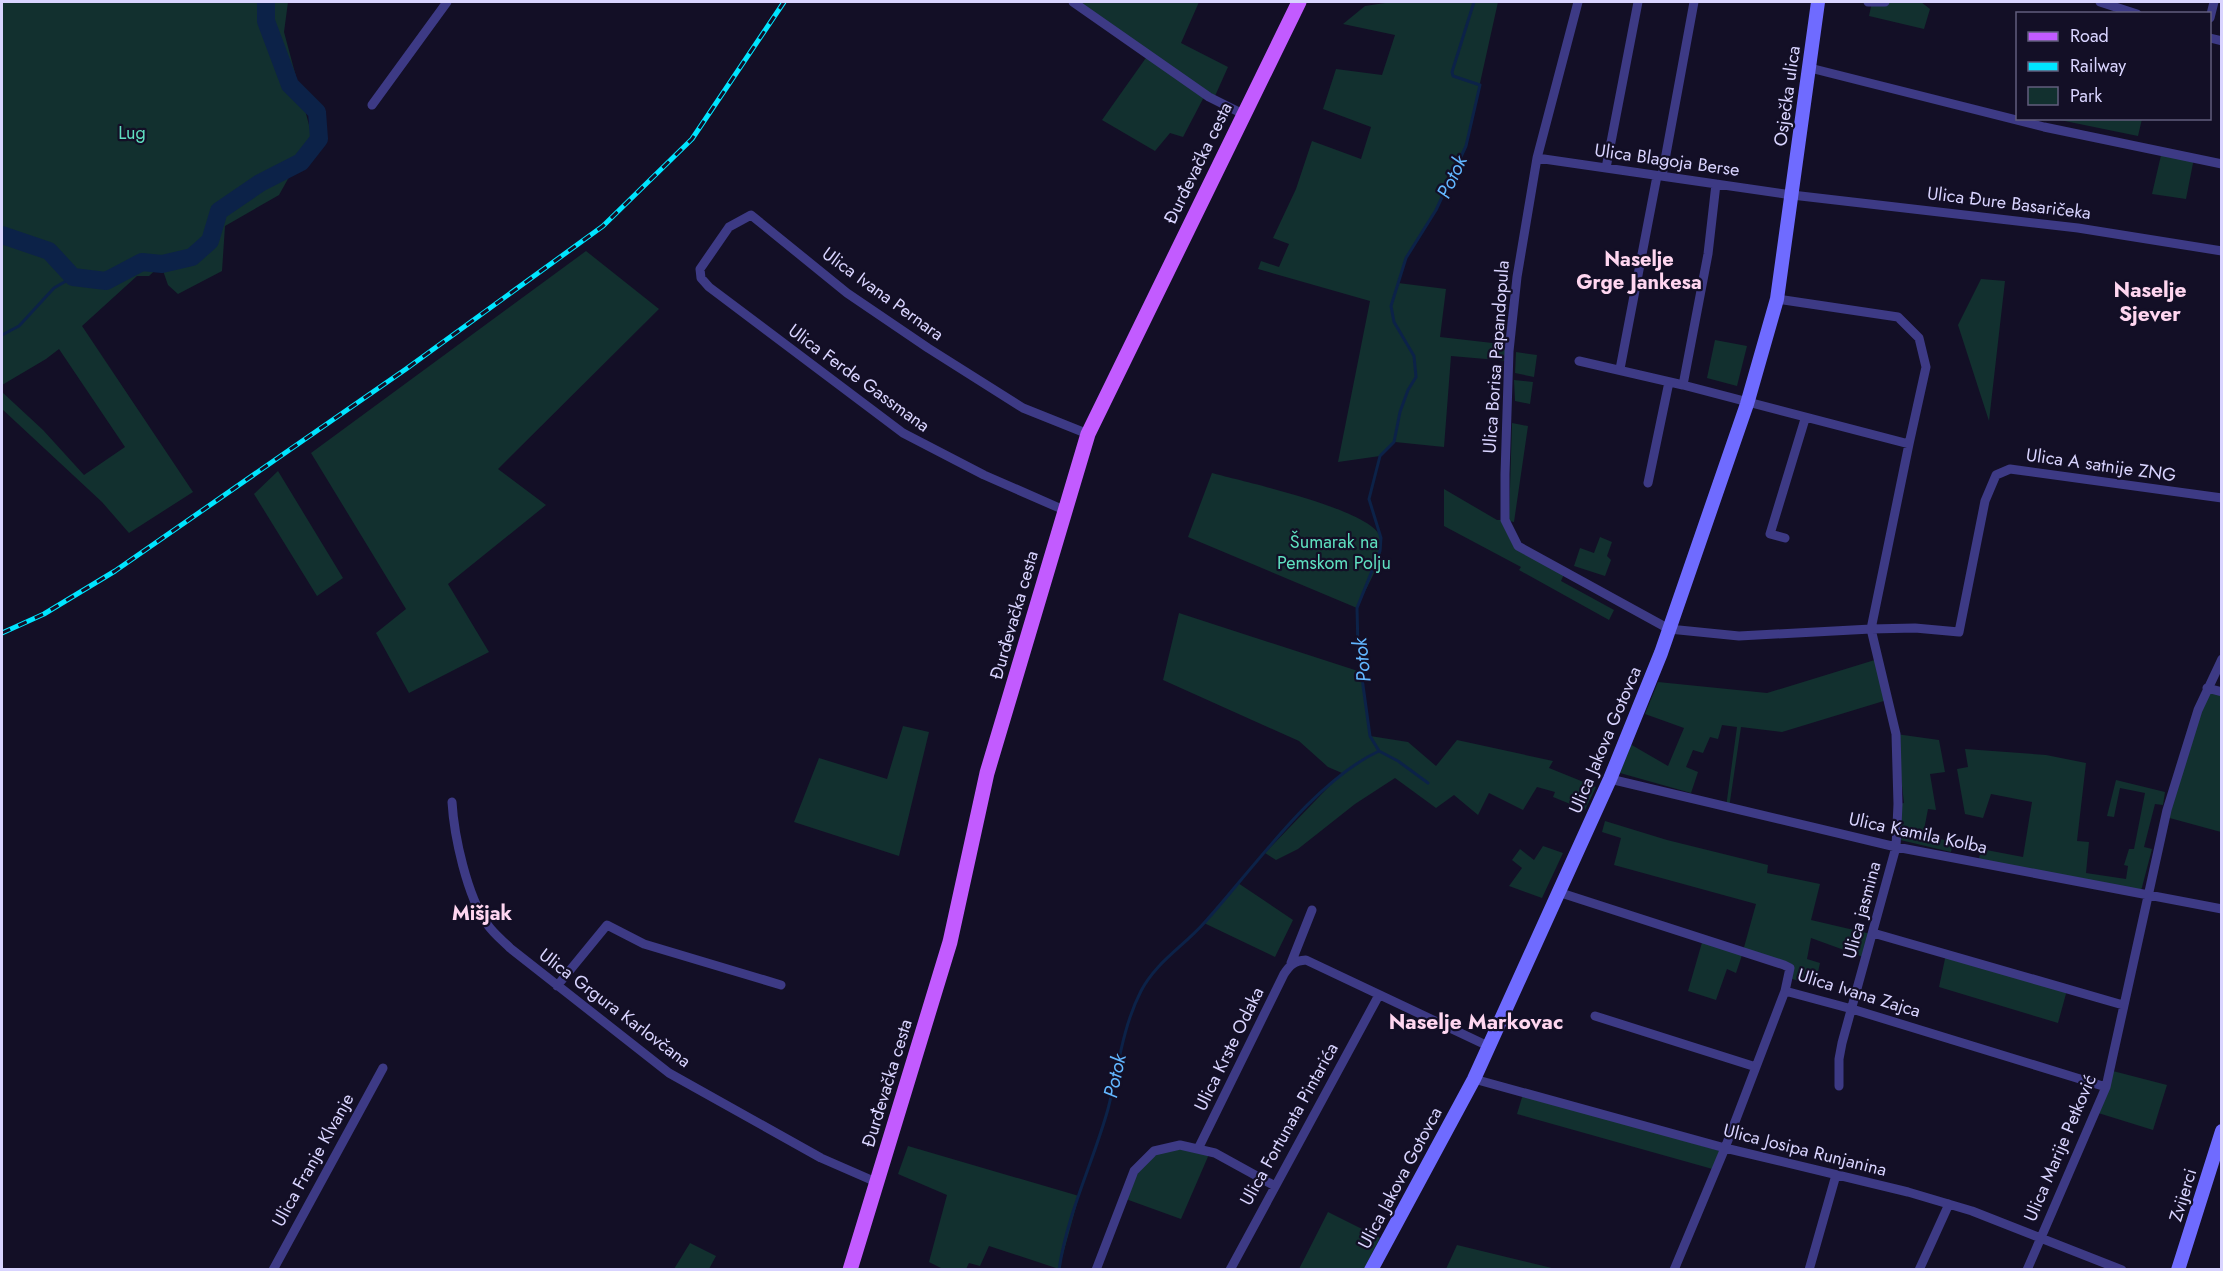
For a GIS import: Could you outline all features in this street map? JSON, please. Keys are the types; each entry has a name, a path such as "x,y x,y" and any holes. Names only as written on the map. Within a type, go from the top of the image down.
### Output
{"main road":[{"name":"Đurđevačka cesta","path":"850,1269 950,942 987,773 1088,434 1299,2"}],"street":[{"path":"372,105 447,2"},
{"path":"1073,2 1209,96 1243,114"},
{"name":"Ulica Borisa Papandopula","path":"1578,2 1537,158 1520,254 1509,351 1505,520 1518,546 1669,629"},
{"path":"1606,168 1638,2"},
{"path":"1620,369 1694,2"},
{"name":"Osječka ulica","path":"1792,195 1818,2"},
{"path":"1868,2 1885,2"},
{"path":"2100,2 2131,12"},
{"path":"1810,68 2016,120"},
{"path":"2016,120 2222,164"},
{"name":"Ulica Blagoja Berse","path":"1537,158 1792,195"},
{"path":"1683,385 1708,254 1716,184"},
{"name":"Ulica Đure Basaričeka","path":"1792,195 2078,228 2222,251"},
{"name":"Ulica Jakova Gotovca","path":"1371,1269 1474,1078 1610,779 1669,629 1747,404 1777,298 1792,195"},
{"name":"Ulica Ivana Pernara","path":"709,287 701,278 699,269 729,227 751,215 847,293 928,348 1023,408 1088,434"},
{"name":"Ulica Ferde Gassmana","path":"709,287 903,433 973,470 1064,510"},
{"path":"1669,629 1739,636 1871,628 1926,367 1919,338 1898,317 1777,298"},
{"path":"1580,360 1909,444"},
{"path":"1648,483 1669,382"},
{"path":"1785,538 1770,534 1805,419"},
{"name":"Ulica A satnije ZNG","path":"1871,628 1915,628 1959,632 1985,501 1996,475 2010,470 2222,498"},
{"name":"Ulica jasmina","path":"1839,1086 1839,1059 1896,847 1898,804 1896,734 1871,628"},
{"name":"Ulica Marije Petković","path":"2027,1269 2106,1087 2147,896 2180,766 2207,688 2222,659"},
{"path":"2207,688 2222,692"},
{"name":"Ulica Kamila Kolba","path":"1610,779 1896,847 2222,909"},
{"name":"Ulica Grgura Karlovčana","path":"452,802 462,858 474,897 487,925 510,948 669,1073 820,1158 876,1182"},
{"name":"Ulica Ivana Zajca","path":"1558,892 1784,965 1790,968 1785,991 1852,1009 2106,1087"},
{"name":"Ulica Krste Odaka","path":"1198,1149 1291,963 1312,910"},
{"path":"557,986 607,925 644,944 781,985"},
{"path":"1873,933 2123,1005"},
{"path":"1291,963 1306,960 1488,1046"},
{"path":"1674,1269 1725,1148 1785,991"},
{"name":"Ulica Fortunata Pintarića","path":"1230,1269 1379,995"},
{"path":"1595,1016 1756,1066"},
{"name":"Ulica Franje Klvanje","path":"273,1269 383,1068"},
{"name":"Ulica Josipa Runjanina","path":"1474,1078 1725,1148 1949,1204 2122,1269"},
{"name":"Zvijerci","path":"2178,1269 2222,1131"},
{"path":"1096,1269 1134,1172 1154,1151 1180,1145 1215,1153 1275,1186"},
{"path":"1809,1269 1836,1175"},
{"path":"1919,1269 1949,1204"}],"green space":[{"name":"Lug","path":"2,2 288,2 284,32 312,136 279,195 225,226 222,271 178,294 168,285 161,265 149,276 137,276 82,326 193,492 129,533 102,502 2,409 2,392 43,430 84,475 125,447 59,349 2,385"},
{"path":"1073,2 1199,2 1181,43 1228,67 1215,96 1205,95 1183,137 1170,133 1155,151 1102,120 1148,55"},
{"path":"1392,2 1498,2 1466,146 1436,210 1406,258 1398,283 1446,289 1440,337 1510,345 1509,361 1451,356 1444,447 1395,442 1380,456 1338,462 1370,301 1258,269 1261,261 1279,267 1289,244 1273,238 1296,189 1312,141 1361,159 1371,127 1323,109 1336,69 1382,75 1395,35 1343,24 1365,6"},
{"path":"1872,2 1921,2 1930,9 1924,29 1869,16"},
{"path":"2060,120 2142,120 2138,136"},
{"path":"2162,151 2194,158 2186,199 2152,194"},
{"path":"586,251 659,309 498,469 546,505 448,584 489,652 409,693 376,633 406,609 311,453"},
{"path":"1981,279 2005,281 1989,421 1958,325"},
{"path":"1715,340 1747,346 1737,386 1707,378"},
{"path":"1516,352 1537,355 1534,377 1515,373"},
{"path":"1514,380 1533,382 1530,404 1515,401"},
{"path":"1512,423 1528,426 1514,522 1509,521"},
{"path":"278,471 343,578 317,596 254,494"},
{"name":"Šumarak na Pemskom Polju","path":"1212,473 1333,507 1374,528 1381,539 1380,556 1357,608 1188,537"},
{"path":"1444,489 1497,520 1505,520 1518,546 1565,572 1561,581 1614,610 1609,620 1519,570 1521,567 1444,526"},
{"path":"1600,537 1612,542 1607,556 1611,560 1605,576 1574,566 1580,548 1594,553"},
{"path":"1179,613 1361,672 1370,736 1408,742 1436,766 1457,740 1553,761 1549,768 1596,787 1585,810 1553,797 1555,792 1537,787 1523,810 1489,793 1478,815 1454,795 1436,808 1395,778 1355,804 1298,849 1276,860 1265,853 1342,773 1328,767 1299,741 1163,680"},
{"path":"1878,659 1887,700 1782,732 1741,727 1729,808 1726,807 1737,727 1722,725 1718,739 1710,737 1703,753 1693,750 1686,767 1698,772 1691,793 1620,773 1630,744 1668,766 1684,728 1645,714 1658,682 1767,693"},
{"path":"2207,688 2221,692 2221,832 2166,817"},
{"path":"903,726 929,732 899,856 794,822 819,758 887,779"},
{"path":"1896,734 1939,740 1945,772 1930,774 1936,810 1928,809 1923,835 1953,842 1951,852 1896,839 1898,804 1904,803"},
{"path":"1965,749 2046,755 2086,763 2077,841 2089,842 2086,873 2126,879 2128,866 2124,865 2129,849 2134,849 2145,793 2120,788 2114,817 2107,816 2116,780 2165,792 2163,805 2155,804 2144,847 2152,849 2141,891 1978,863 1981,849 2023,857 2032,802 1991,794 1983,818 1965,814 1957,769 1968,767"},
{"path":"1605,821 1667,840 1768,865 1767,873 1820,884 1811,920 1871,934 1866,958 1811,938 1807,959 1820,963 1815,986 1789,978 1790,968 1743,952 1736,973 1727,969 1716,1000 1688,991 1703,939 1743,951 1756,904 1614,865 1621,838 1602,832"},
{"path":"1543,846 1563,853 1542,898 1509,886 1522,868 1512,860 1520,849 1534,860"},
{"path":"1238,883 1293,920 1275,957 1204,923"},
{"path":"1946,954 2067,990 2058,1023 1939,987"},
{"path":"2109,1070 2167,1085 2153,1130 2095,1112"},
{"path":"1523,1094 1720,1151 1716,1170 1517,1114"},
{"path":"1180,1145 1210,1152 1181,1219 1123,1198 1137,1168 1143,1161 1157,1152"},
{"path":"908,1146 1079,1196 1059,1269 989,1246 980,1266 969,1263 966,1269 943,1269 929,1262 947,1195 898,1174"},
{"path":"1328,1212 1380,1238 1364,1269 1299,1269"},
{"path":"690,1243 716,1256 709,1269 674,1269"},
{"path":"1457,1245 1556,1269 1446,1269"}],"waterway":[{"path":"2,235 49,251 73,277 106,281 142,262 162,264 192,257 210,241 219,211 260,183 301,162 319,139 317,112 290,85 266,21 266,2"},
{"name":"Potok","path":"1059,1270 1074,1209 1108,1109 1129,1020 1147,981 1154,971 1197,931 1308,804 1355,765 1379,751 1370,736 1358,649 1357,608 1380,551 1381,538 1369,499 1380,456 1394,442 1400,412 1408,390 1416,377 1414,356 1394,322 1391,306 1406,258 1436,210 1466,146 1480,85 1453,76 1452,72 1474,2"},
{"path":"2,335 19,326 54,288 73,277"},
{"path":"1379,751 1398,761 1428,783"}],"railway":[{"path":"2,633 44,614 115,571 406,369 603,226 692,139 784,2"}],"district":[{"name":"Naselje Grge Jankesa","path":"1639,270"},
{"name":"Naselje Sjever","path":"2150,302"},
{"name":"Mišjak","path":"482,913"},
{"name":"Naselje Markovac","path":"1476,1022"}]}
